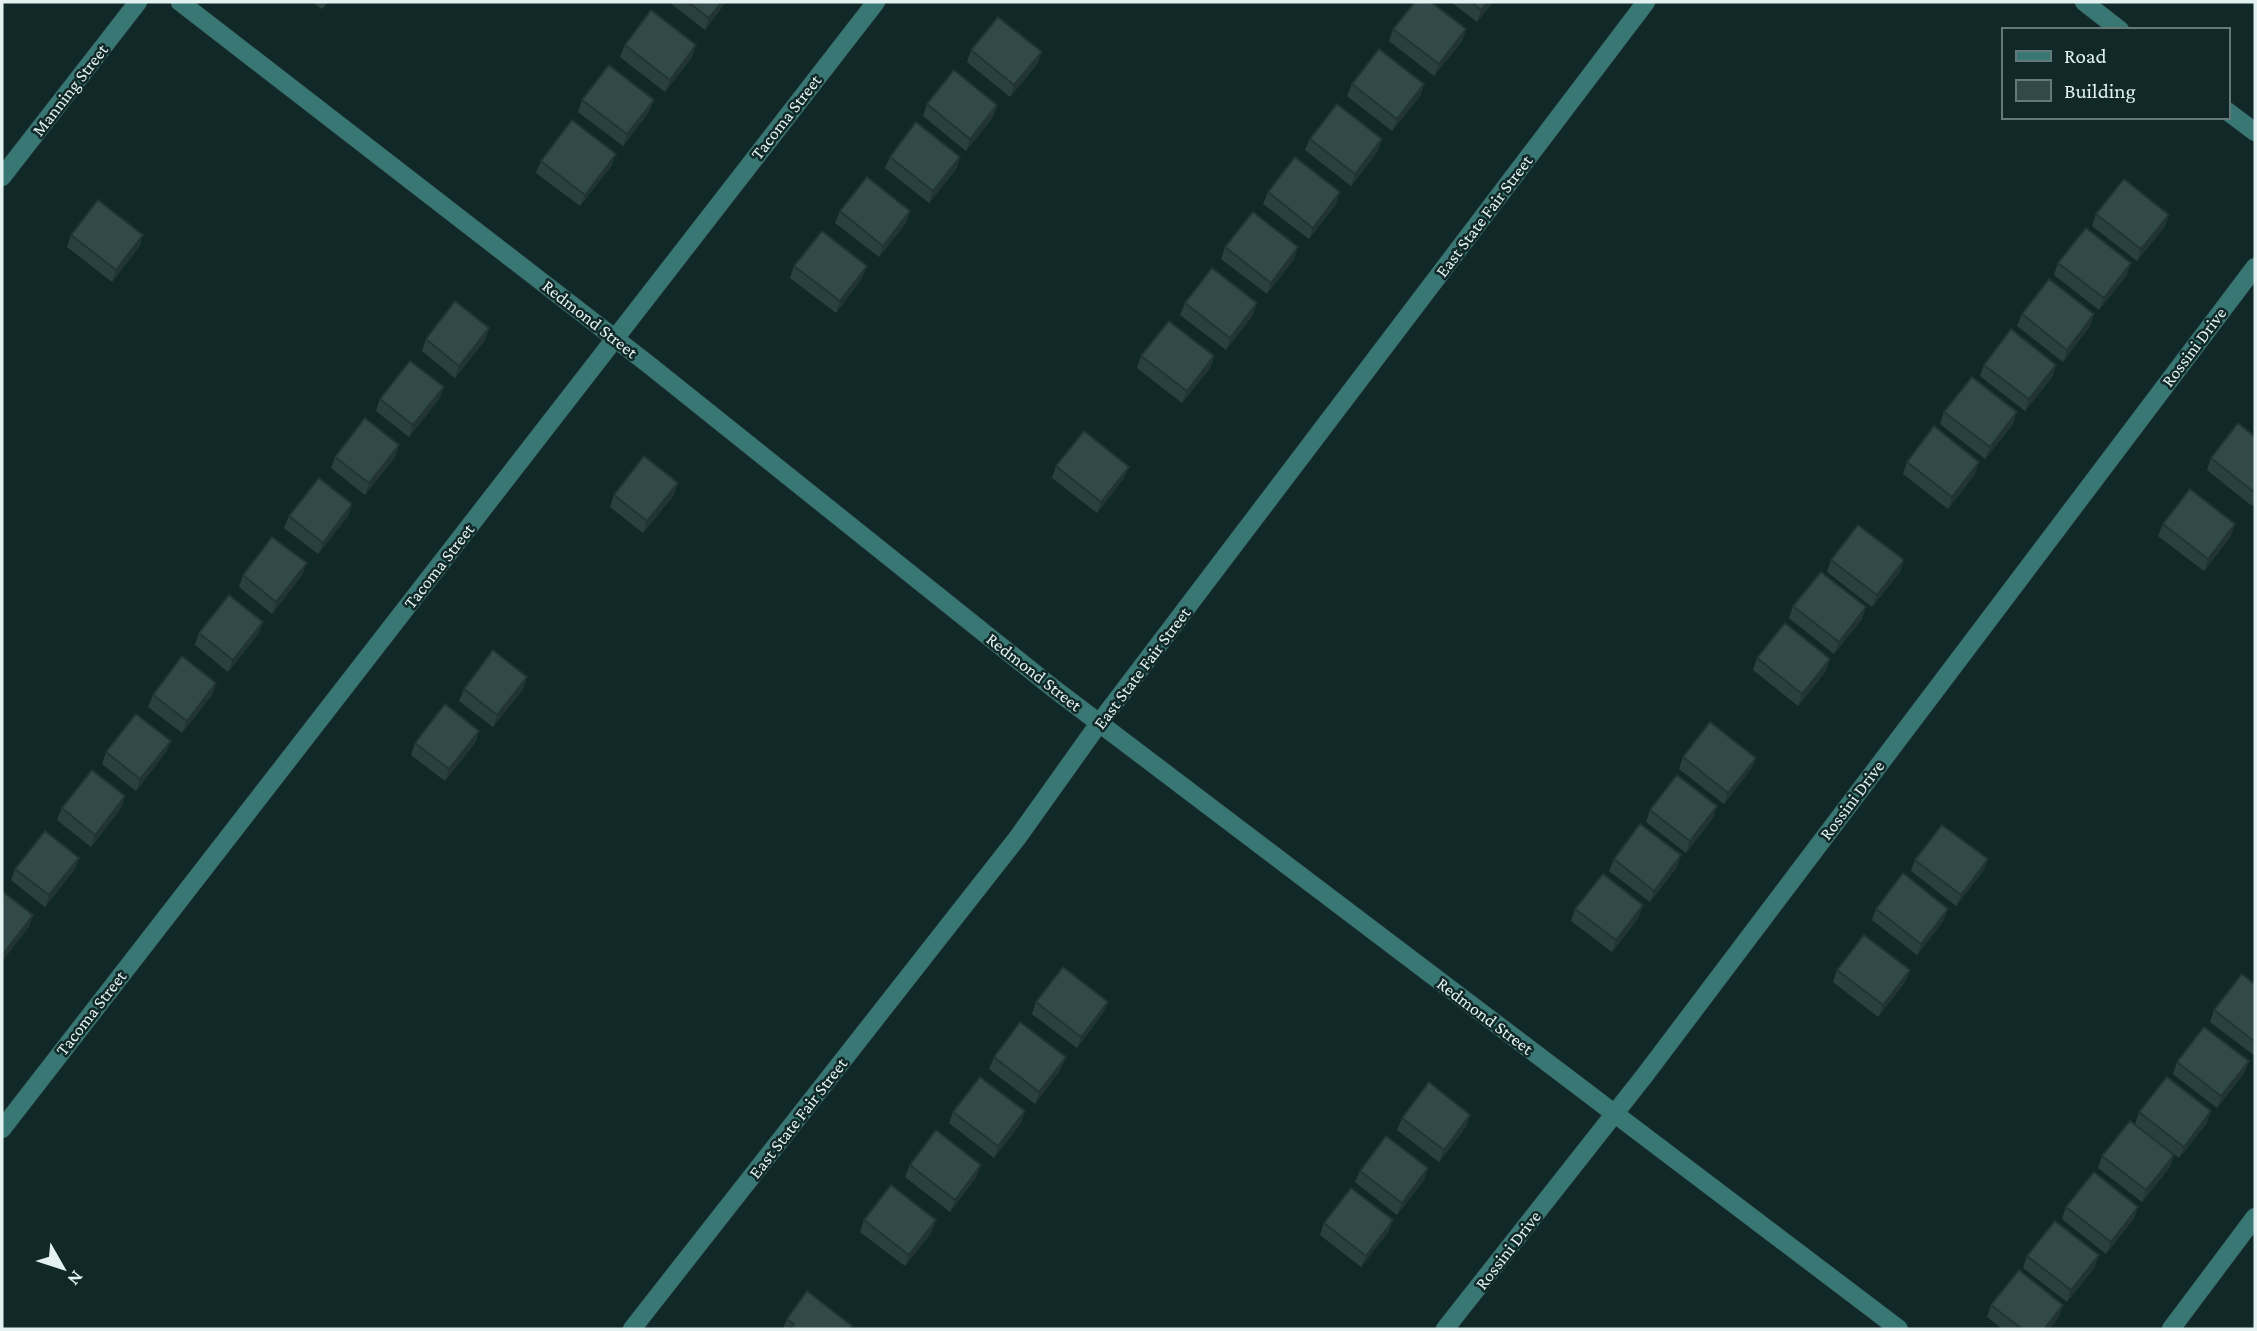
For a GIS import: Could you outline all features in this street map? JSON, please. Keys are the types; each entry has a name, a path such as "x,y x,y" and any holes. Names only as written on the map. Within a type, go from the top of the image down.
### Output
{"street":[{"name":"Manning Street","path":"2,177 138,2"},
{"name":"Redmond Street","path":"180,2 615,339 1053,688 1899,1329"},
{"name":"Tacoma Street","path":"2,1129 876,2"},
{"name":"East State Fair Street","path":"632,1329 1018,837 1100,722 1646,2"},
{"path":"2084,2 2117,28"},
{"path":"2229,112 2255,132"},
{"name":"Rossini Drive","path":"1445,1329 1614,1114 2255,267"},
{"path":"2171,1329 2255,1217"}],"building":[{"path":"688,2 722,2 709,18"},
{"path":"1415,2 1431,2 1466,29 1439,64 1393,29"},
{"path":"1471,2 1488,2 1481,10"},
{"path":"651,10 696,45 670,80 625,45"},
{"path":"998,17 1042,52 1014,85 971,50"},
{"path":"1379,49 1424,84 1397,119 1352,84"},
{"path":"609,65 654,100 627,134 582,100"},
{"path":"954,70 997,105 970,139 927,104"},
{"path":"1337,104 1382,139 1355,174 1310,139"},
{"path":"572,120 616,154 585,195 541,161"},
{"path":"916,122 960,157 933,191 890,157"},
{"path":"1295,157 1340,192 1313,228 1268,192"},
{"path":"867,177 910,211 883,246 840,211"},
{"path":"2124,179 2169,215 2141,249 2096,214"},
{"path":"98,200 143,235 116,270 71,235"},
{"path":"1253,212 1298,247 1271,283 1225,247"},
{"path":"2086,228 2131,263 2104,298 2058,263"},
{"path":"822,231 867,266 840,301 794,266"},
{"path":"1212,268 1257,303 1230,338 1185,303"},
{"path":"2049,279 2094,314 2067,350 2022,314"},
{"path":"455,301 489,328 459,366 426,339"},
{"path":"1169,321 1214,356 1187,391 1141,356"},
{"path":"2011,329 2056,365 2029,399 1984,365"},
{"path":"410,361 444,387 413,425 380,399"},
{"path":"1972,377 2017,412 1990,447 1944,412"},
{"path":"365,418 399,445 369,483 335,457"},
{"path":"2238,423 2255,437 2255,493 2211,458"},
{"path":"1934,426 1979,462 1952,497 1907,462"},
{"path":"1084,431 1129,467 1101,502 1056,466"},
{"path":"644,456 678,483 647,521 614,495"},
{"path":"319,478 352,504 323,543 289,516"},
{"path":"2190,489 2235,524 2208,559 2163,524"},
{"path":"1858,525 1904,560 1877,595 1831,560"},
{"path":"272,537 307,563 276,602 243,575"},
{"path":"1821,572 1866,607 1839,642 1793,606"},
{"path":"229,595 263,622 233,660 199,633"},
{"path":"1785,623 1830,659 1802,694 1757,658"},
{"path":"493,650 527,677 497,715 464,689"},
{"path":"182,656 216,683 187,721 153,695"},
{"path":"445,704 479,731 449,769 415,743"},
{"path":"136,714 171,741 140,779 106,752"},
{"path":"1710,722 1756,758 1728,793 1683,757"},
{"path":"92,770 125,796 95,835 62,808"},
{"path":"1677,775 1717,806 1690,841 1650,810"},
{"path":"1640,824 1681,855 1654,891 1614,859"},
{"path":"1942,825 1988,859 1961,895 1915,860"},
{"path":"45,831 79,858 49,895 15,869"},
{"path":"1903,873 1948,909 1921,944 1876,909"},
{"path":"1603,874 1643,905 1616,940 1575,909"},
{"path":"2,891 33,915 3,954 2,952"},
{"path":"1864,935 1910,970 1883,1005 1837,970"},
{"path":"1063,967 1108,1002 1081,1037 1036,1002"},
{"path":"2242,974 2255,985 2255,1042 2214,1010"},
{"path":"1020,1022 1066,1057 1039,1092 994,1057"},
{"path":"2204,1027 2249,1061 2221,1096 2177,1062"},
{"path":"980,1077 1025,1111 998,1146 953,1112"},
{"path":"2167,1077 2211,1111 2184,1147 2139,1112"},
{"path":"1429,1082 1470,1115 1444,1150 1402,1118"},
{"path":"2130,1121 2174,1155 2146,1190 2102,1156"},
{"path":"936,1130 981,1165 955,1200 910,1165"},
{"path":"1386,1136 1428,1168 1402,1203 1360,1171"},
{"path":"2094,1172 2138,1207 2111,1242 2066,1207"},
{"path":"891,1185 936,1220 909,1255 864,1220"},
{"path":"1351,1188 1393,1220 1366,1256 1324,1223"},
{"path":"2055,1221 2099,1255 2071,1290 2027,1256"},
{"path":"2019,1270 2063,1305 2044,1329 2022,1329 1991,1305"},
{"path":"807,1291 852,1326 850,1329 790,1329 794,1324 787,1319"}]}
